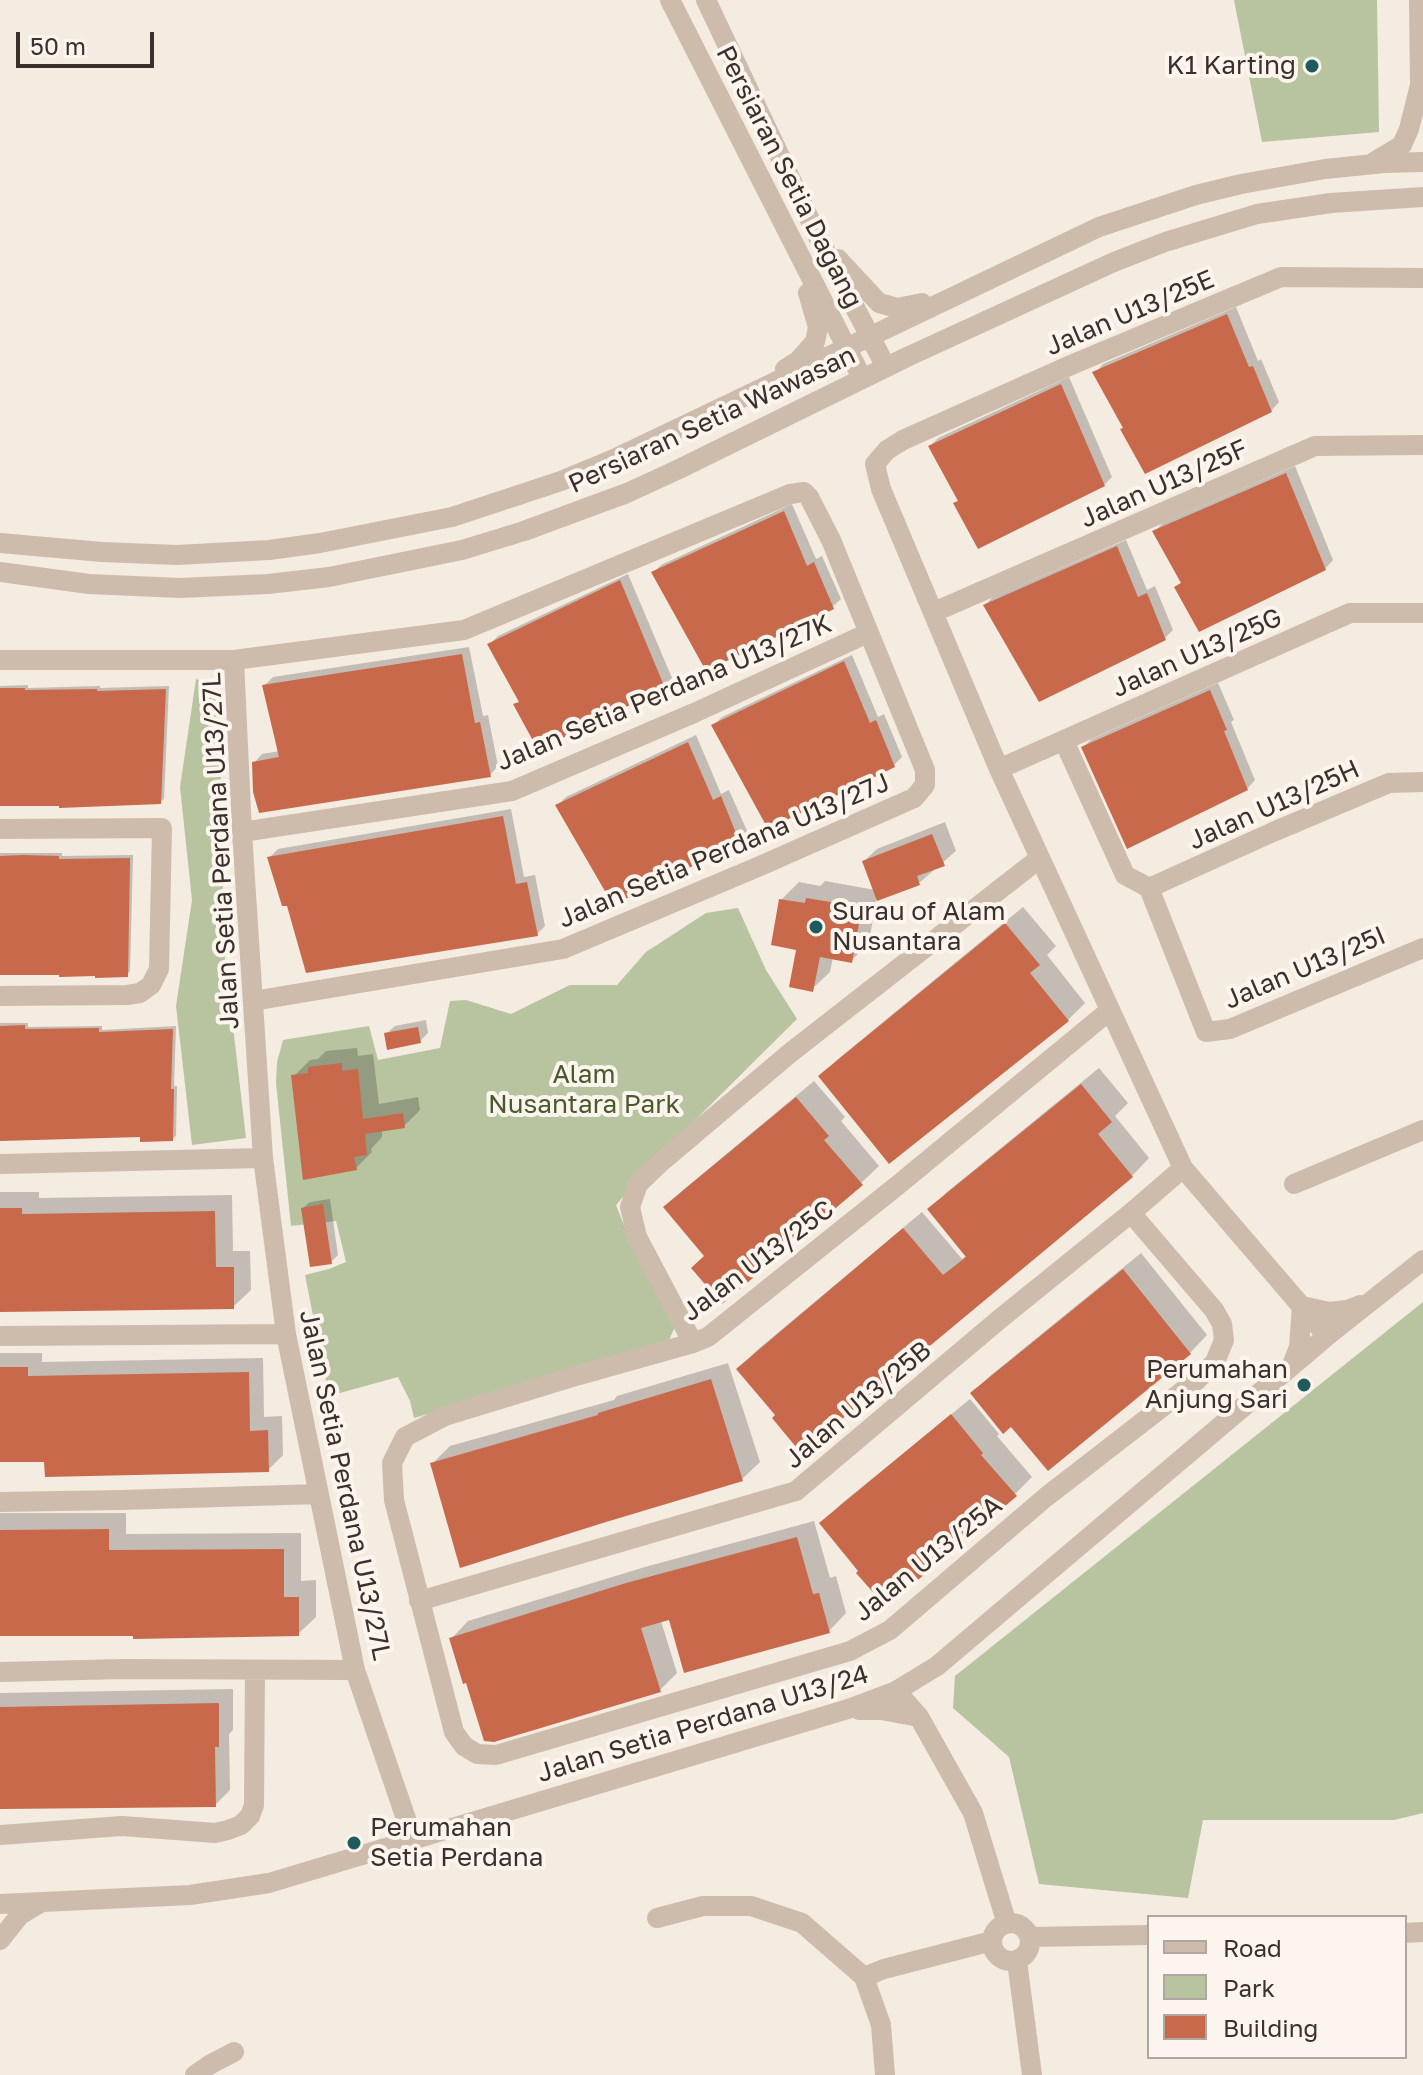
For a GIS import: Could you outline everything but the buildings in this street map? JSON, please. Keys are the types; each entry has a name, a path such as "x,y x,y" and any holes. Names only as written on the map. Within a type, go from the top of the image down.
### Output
{"street":[{"name":"Persiaran Setia Dagang","path":"670,0 862,378"},
{"name":"Persiaran Setia Dagang","path":"706,0 819,239 886,367"},
{"path":"1371,164 1402,145 1421,90 1419,0"},
{"name":"Persiaran Setia Wawasan","path":"0,543 177,555 269,550 333,541 452,517 614,459 1099,227 1196,195 1241,184 1325,169 1423,162"},
{"name":"Persiaran Setia Wawasan","path":"0,572 89,584 180,588 268,584 329,577 462,550 627,493 862,378 1114,262 1179,238 1257,214 1331,203 1423,197"},
{"path":"819,239 879,303 897,308 950,297"},
{"path":"734,401 798,361 815,342 818,327 795,248"},
{"name":"Jalan U13/25E","path":"934,612 881,489 875,464 887,450 1071,365 1281,277 1423,278"},
{"name":"Jalan U13/25F","path":"934,612 1315,446 1423,445"},
{"name":"Jalan Setia Perdana U13/27L","path":"413,1839 355,1670 286,1334 263,1158 234,660 464,630 797,492 804,492 814,503 831,540 925,770 925,785"},
{"path":"934,612 999,769 1183,1168 1327,1336"},
{"name":"Jalan U13/25G","path":"999,769 1350,613 1423,613"},
{"name":"Jalan Setia Perdana U13/27K","path":"242,832 512,791 694,713 868,633"},
{"path":"0,660 234,660"},
{"path":"1064,741 1125,875 1149,888"},
{"name":"Jalan U13/25H","path":"1149,888 1389,783 1423,782"},
{"name":"Jalan Setia Perdana U13/27J","path":"253,1001 563,949 914,798 925,785"},
{"path":"0,829 162,828 159,969 151,985 140,993 127,995 0,996"},
{"path":"693,1343 637,1237 630,1207 638,1184 790,1053 1040,858"},
{"name":"Jalan U13/25I","path":"1149,888 1206,1032 1230,1029 1423,948"},
{"name":"Jalan U13/25C","path":"419,1601 394,1500 392,1463 405,1437 445,1416 708,1337 1109,1011"},
{"path":"1294,1184 1423,1130"},
{"path":"0,1164 263,1158"},
{"name":"Jalan U13/25B","path":"419,1601 796,1491 1183,1168"},
{"name":"Jalan U13/25A","path":"419,1601 454,1732 464,1746 477,1754 496,1755 850,1651 874,1639 890,1630 1046,1497 1197,1380 1215,1362 1224,1340 1222,1324 1214,1310 1131,1213"},
{"name":"Jalan Setia Perdana U13/24","path":"0,1904 190,1895 269,1883 848,1709 896,1691 937,1666 1291,1366 1423,1260"},
{"path":"1302,1306 1329,1312 1347,1310 1371,1301"},
{"path":"1291,1366 1299,1347 1302,1306"},
{"path":"0,1336 286,1334"},
{"path":"0,1502 319,1494"},
{"path":"919,1717 919,1698 937,1666"},
{"path":"0,1835 122,1826 215,1833 241,1825 250,1816 254,1805 255,1670"},
{"path":"0,1672 355,1670"},
{"path":"896,1691 919,1717 973,1813 1007,1924"},
{"path":"848,1709 881,1710 919,1717"},
{"path":"0,1940 20,1915 42,1902"},
{"path":"657,1918 703,1906 751,1906 802,1923 864,1977 881,2025 885,2075"},
{"path":"1007,1924 1023,1927 1029,1937 1029,1948 1017,1961 999,1958 995,1953 992,1941 996,1930 1007,1924"},
{"path":"1029,1937 1147,1935"},
{"path":"864,1977 992,1941"},
{"path":"1017,1961 1032,2075"},
{"path":"195,2075 234,2052"}],"green space":[{"name":"K1 Karting","path":"1234,0 1377,0 1379,132 1262,142"},
{"path":"196,679 223,693 220,813 225,866 220,915 246,1138 192,1145 176,1006 192,900 180,787"},
{"name":"Alam Nusantara Park","path":"738,908 766,970 797,1019 658,1157 616,1205 627,1233 679,1317 668,1343 414,1418 410,1401 398,1377 329,1396 305,1275 346,1262 336,1221 291,1226 276,1083 283,1040 369,1026 378,1060 440,1048 450,1001 466,1000 511,1014 570,985 617,985 646,952 706,913"},
{"path":"1423,1302 1423,1813 1394,1820 1203,1820 1188,1898 1039,1884 1009,1757 953,1708 955,1676"}],"place":[{"name":"K1 Karting","path":"1312,66"},
{"name":"Surau of Alam Nusantara","path":"816,927"},
{"name":"Perumahan Anjung Sari","path":"1304,1385"},
{"name":"Perumahan Setia Perdana","path":"354,1843"}]}
